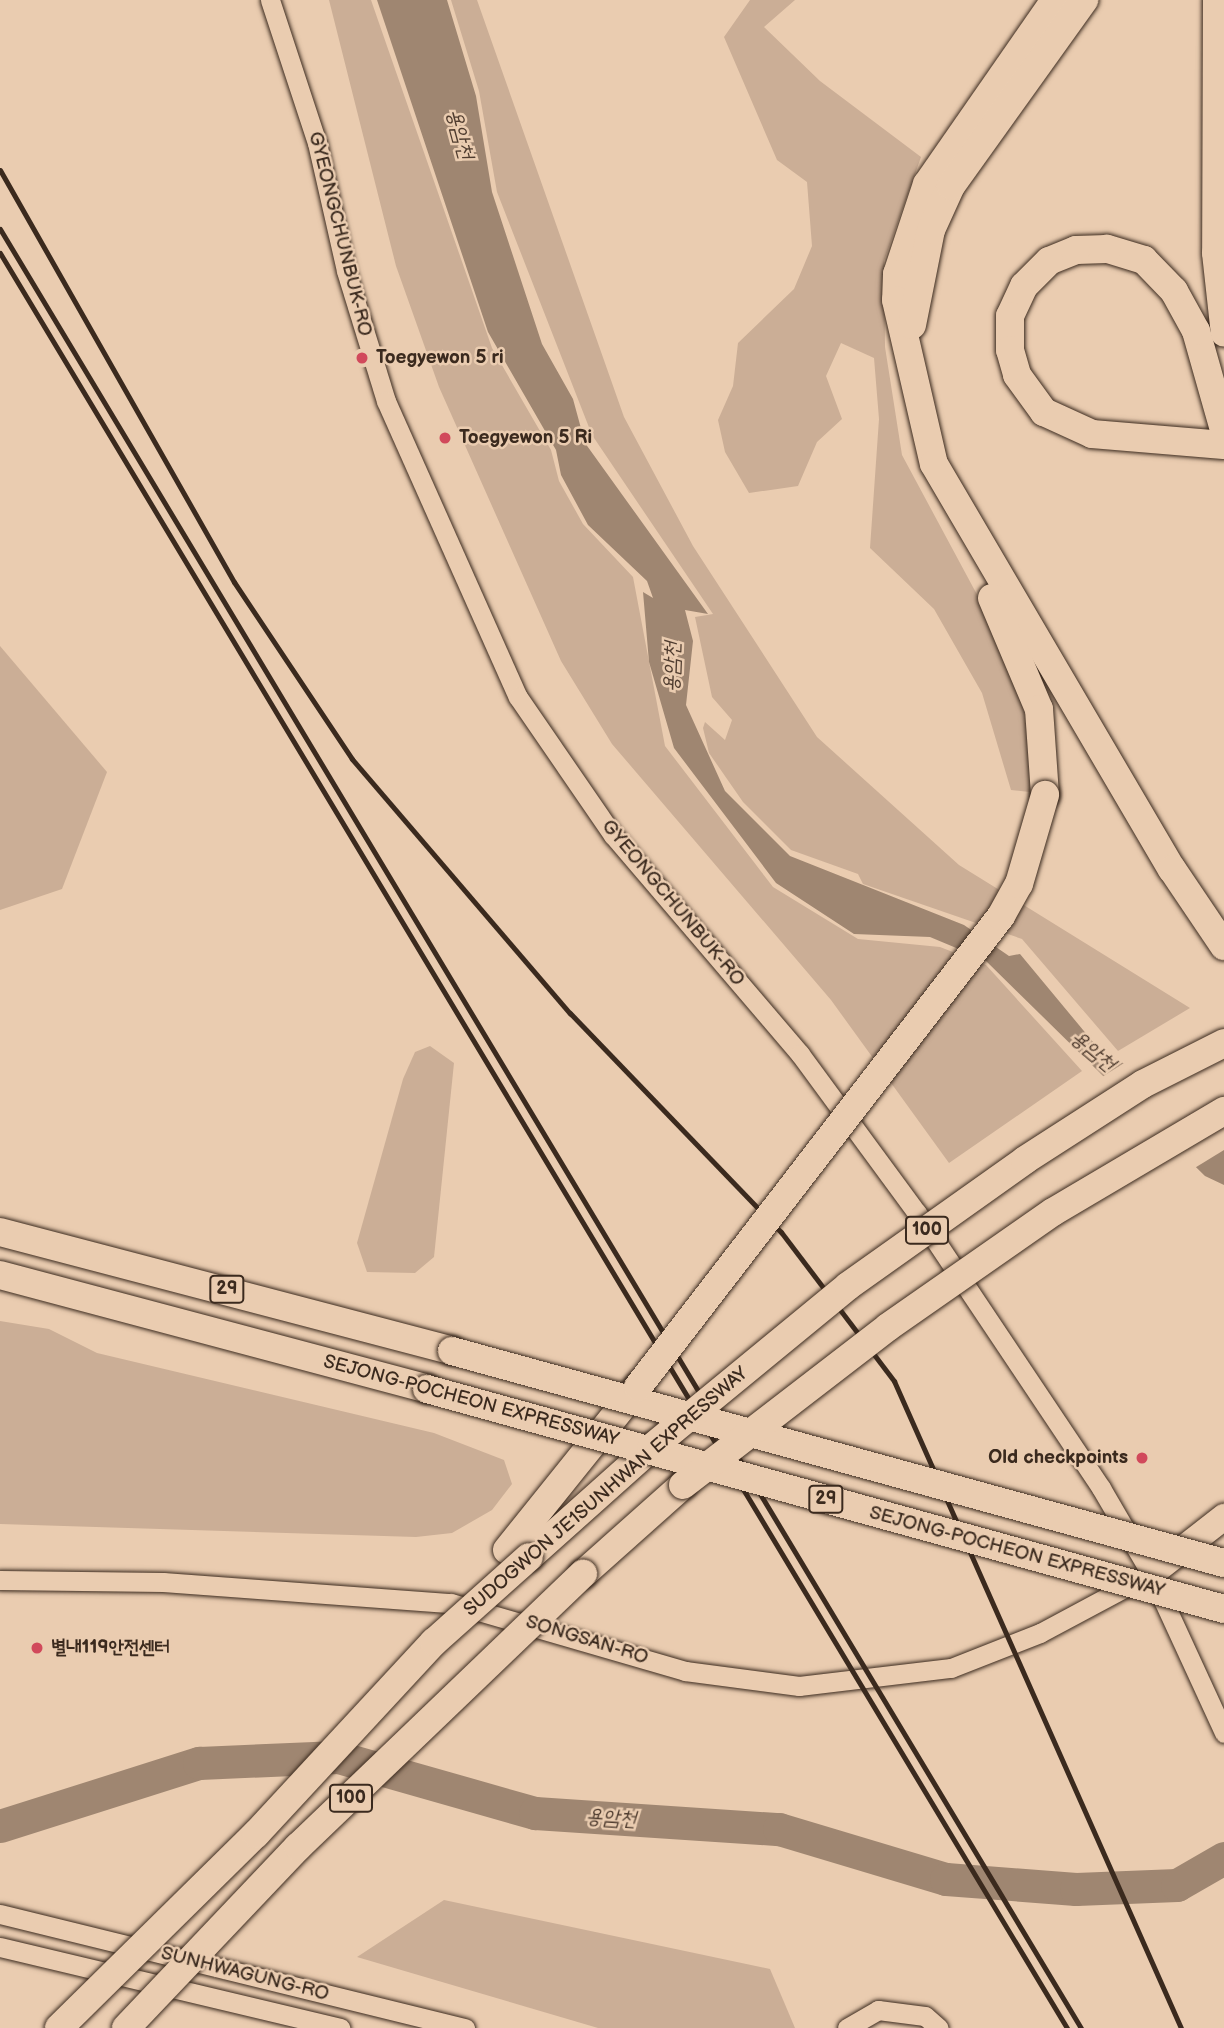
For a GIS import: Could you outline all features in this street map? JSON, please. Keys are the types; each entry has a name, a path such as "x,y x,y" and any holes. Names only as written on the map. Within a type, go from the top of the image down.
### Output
{"highway":[{"path":"518,1554 638,1387 1001,916 1019,884 1045,795 1039,709 934,464 913,388 896,299 909,229 926,184 1055,0"},
{"path":"913,388 912,306 931,230 951,186 1084,0"},
{"path":"1216,0 1215,253 1224,334"},
{"path":"1212,444 1092,434 1045,412 1029,396 1008,331 1018,294 1041,267 1090,249 1144,260 1174,291 1196,331 1224,430"},
{"path":"934,464 1159,848 1224,946"},
{"name":"SUDOGWON JE1SUNHWAN EXPRESSWAY","path":"60,2028 256,1834 518,1554 848,1286 1014,1168 1143,1084 1224,1043"},
{"name":"100","path":"126,2028 298,1847 583,1574 683,1485 888,1327 1053,1212 1224,1111"},
{"name":"29","path":"0,1232 452,1350 1224,1563"},
{"name":"SEJONG-POCHEON EXPRESSWAY","path":"0,1275 1224,1609"},
{"path":"1151,1574 1224,1517"},
{"path":"1151,1574 1224,1549"}],"street":[{"name":"GYEONGCHUNBUK-RO","path":"270,0 317,143 345,271 386,401 518,696 613,835 800,1054 917,1213 1094,1477 1151,1574 1224,1733"},
{"name":"SONGSAN-RO","path":"0,1580 163,1582 452,1603 685,1671 800,1686 951,1668 1040,1633 1151,1574"},
{"name":"SUNHWAGUNG-RO","path":"0,1914 464,2028"},
{"name":"SUNHWAGUNG-RO","path":"0,1947 340,2028"},
{"path":"847,2028 878,2010 925,2016 939,2028"}],"shaded area":[{"path":"329,0 371,0 492,348 551,450 559,481 583,524 633,577 665,746 773,887 858,939 940,947 986,965 1082,1071 949,1163 831,1000 612,744 561,661 439,387 396,266"},
{"path":"451,0 477,0 624,417 693,546 817,737 959,865 1190,1008 1118,1051 1022,939 863,884 858,874 791,850 743,802 709,753 703,728 705,722 725,740 732,720 712,697 695,617 713,614 592,435 497,192 479,91"},
{"path":"750,0 795,0 764,27 820,81 921,157 884,261 885,347 902,455 1017,669 1031,755 1030,792 1011,790 982,693 934,609 870,548 879,419 874,358 841,343 826,376 842,419 817,442 798,486 749,493 725,452 718,420 733,386 738,343 794,289 812,246 807,182 777,160 724,37"},
{"path":"0,646 107,772 62,889 0,910"},
{"path":"430,1046 454,1063 434,1257 415,1273 367,1272 357,1243 403,1079 415,1052"},
{"path":"0,1321 49,1329 97,1353 434,1433 504,1460 512,1484 492,1510 452,1533 416,1537 0,1524"},
{"path":"444,1900 770,1969 795,2028 598,2028 357,1957"}],"water":[{"path":"377,0 447,0 476,96 492,192 542,344 573,399 585,443 708,614 685,610 693,641 686,705 725,791 790,856 964,925 1009,956 1020,954 1103,1054 1224,1108 1224,1185 1205,1176 985,960 930,937 854,934 776,883 674,748 649,662 643,592 653,598 647,581 588,525 561,475 556,450 488,332"}],"pier":[{"path":"1127,1061 1224,1104 1224,1150 1193,1169 1099,1079"}],"waterway":[{"name":"용암천","path":"0,1826 199,1763 338,1757 535,1813 779,1829 946,1879 1076,1889 1177,1885 1224,1858"}],"railway":[{"path":"0,170 234,582 352,759 570,1013 781,1232 894,1381 1181,2028"},
{"path":"0,229 1081,2028"},
{"path":"0,253 1067,2028"}],"place":[{"name":"Toegyewon 5 ri","path":"362,358"},
{"name":"Toegyewon 5 Ri","path":"445,438"},
{"name":"Old checkpoints","path":"1142,1458"},
{"name":"별내119안전센터","path":"37,1648"}]}
